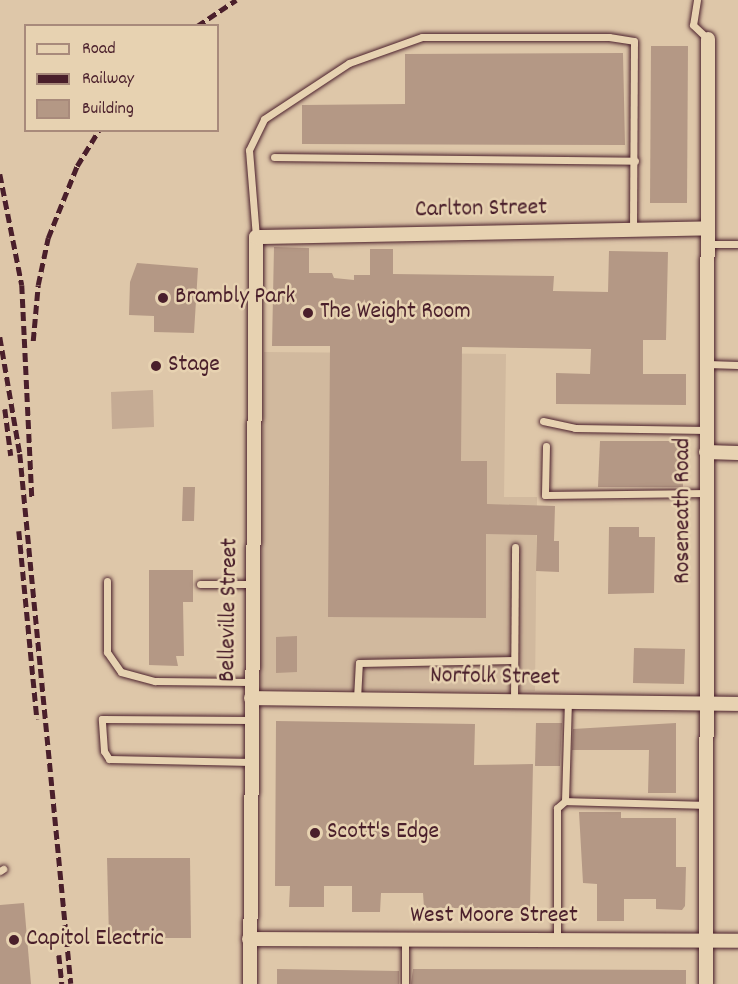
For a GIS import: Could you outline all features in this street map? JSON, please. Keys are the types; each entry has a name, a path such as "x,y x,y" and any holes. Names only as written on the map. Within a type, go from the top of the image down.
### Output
{"street":[{"name":"Roseneath Road","path":"706,984 708,39"},
{"name":"Carlton Street","path":"256,237 707,228"},
{"name":"Belleville Street","path":"250,984 256,237"},
{"path":"706,452 738,453"},
{"name":"Norfolk Street","path":"251,698 738,704"},
{"name":"West Moore Street","path":"249,939 738,941"}],"lane":[{"path":"697,0 693,26 708,39"},
{"path":"256,237 249,150 264,119 349,63 422,37 609,37 634,41 633,230"},
{"path":"274,157 635,161"},
{"path":"708,244 738,244"},
{"path":"707,364 738,365"},
{"path":"543,421 575,428 706,430"},
{"path":"546,446 545,495 706,493"},
{"path":"514,547 514,701"},
{"path":"107,581 107,652 121,672 155,681 251,682"},
{"path":"200,584 253,584"},
{"path":"357,699 359,663 514,660"},
{"path":"565,801 568,701"},
{"path":"251,720 102,719 104,751 109,759 251,762"},
{"path":"558,940 557,808 565,801 705,805"},
{"path":"405,939 405,984"}],"shaded area":[{"path":"264,352 506,354 504,497 537,497 535,691 260,689"},
{"path":"153,390 154,427 112,429 111,392"}],"building":[{"path":"651,46 688,46 687,203 650,203"},
{"path":"623,53 625,145 302,144 302,105 405,104 405,54"},
{"path":"274,247 309,248 309,273 332,273 334,278 354,280 354,275 370,275 370,249 393,249 393,274 554,276 553,291 608,292 609,251 668,252 666,340 643,340 643,374 686,374 686,405 556,404 556,373 590,374 591,349 462,347 461,461 487,461 487,504 555,506 554,541 559,541 559,572 536,571 537,535 486,534 486,618 328,617 330,346 272,346"},
{"name":"Brambly Park","path":"137,263 198,268 194,333 154,332 154,316 129,315 130,282"},
{"path":"600,441 682,441 683,487 598,487"},
{"path":"183,487 195,487 194,521 182,521"},
{"path":"609,527 639,527 639,537 655,537 654,593 608,594"},
{"path":"149,570 193,570 193,602 183,602 184,656 176,656 178,666 149,665"},
{"path":"297,636 297,672 276,673 276,637"},
{"path":"634,648 685,649 684,684 633,683"},
{"path":"276,721 475,724 474,765 533,764 530,908 424,908 423,893 381,893 380,912 352,912 352,886 324,886 324,907 289,907 290,886 275,886"},
{"path":"536,723 562,723 560,766 535,766"},
{"path":"676,723 676,793 648,793 649,750 572,750 573,729"},
{"path":"579,812 621,812 621,818 676,818 676,867 686,867 685,906 682,910 656,909 656,899 624,899 624,921 597,921 597,884 583,883"},
{"path":"107,858 190,858 191,938 109,938"},
{"name":"Capitol Electric","path":"24,903 31,984 0,984 0,905"},
{"path":"277,969 399,971 399,984 277,984"},
{"path":"413,969 686,970 686,984 411,984"}],"railway":[{"path":"200,24 236,0"},
{"path":"33,341 38,285 48,238 77,166 98,132"},
{"path":"0,174 22,285 32,498"},
{"path":"0,337 20,454 71,984"},
{"path":"5,409 11,456"},
{"path":"19,531 37,719"},
{"path":"59,955 62,984"}],"place":[{"name":"Brambly Park","path":"163,298"},
{"name":"The Weight Room","path":"308,313"},
{"name":"Stage","path":"156,366"},
{"name":"Scott's Edge","path":"315,833"},
{"name":"Capitol Electric","path":"14,940"}]}
